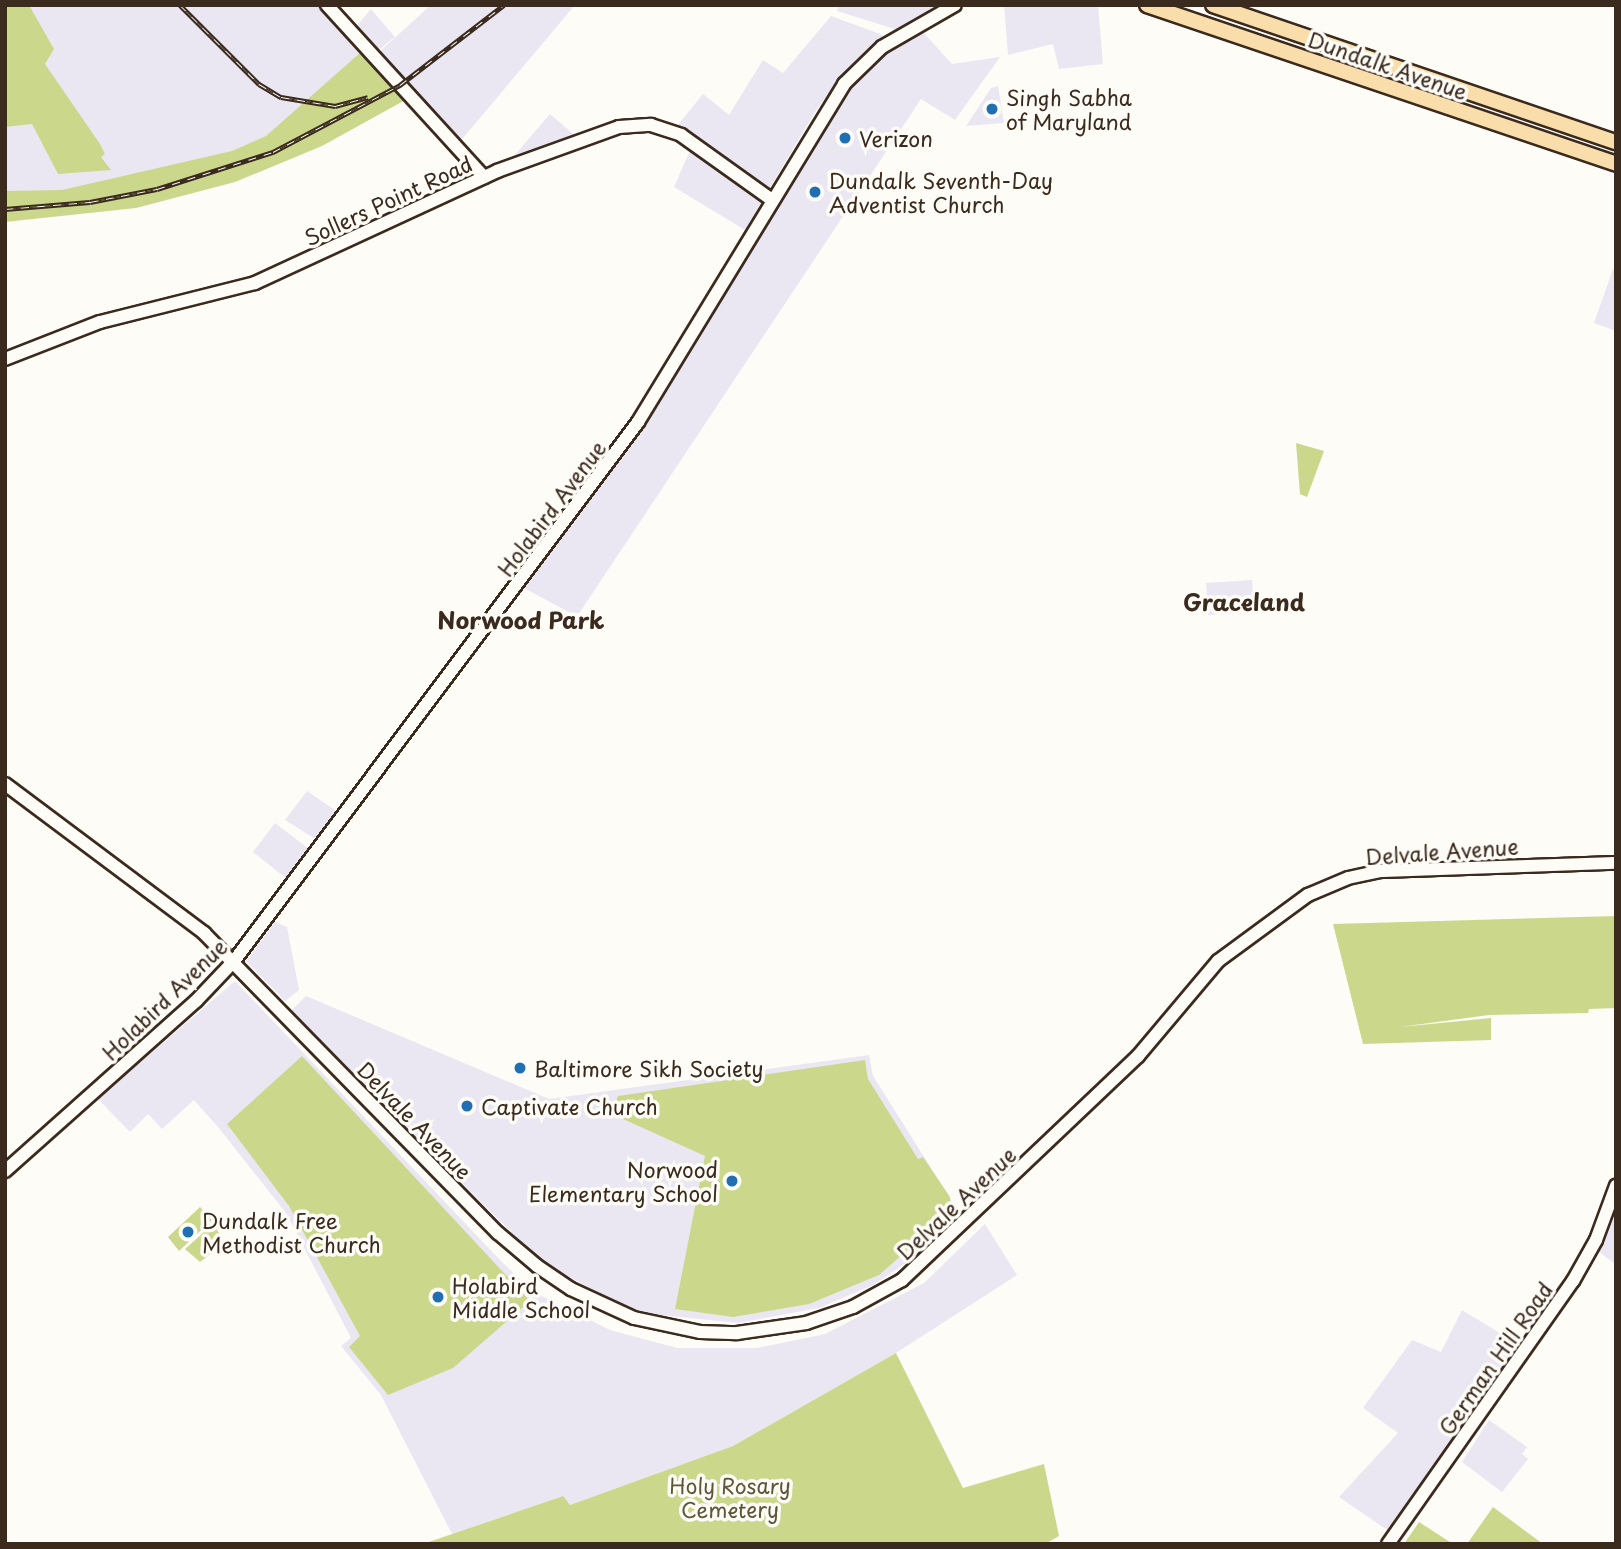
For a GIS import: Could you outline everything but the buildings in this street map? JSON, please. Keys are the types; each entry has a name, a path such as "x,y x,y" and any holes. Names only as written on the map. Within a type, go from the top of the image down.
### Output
{"main road":[{"name":"Dundalk Avenue","path":"1147,5 1616,164"},
{"name":"Dundalk Avenue","path":"1213,5 1616,142"}],"street":[{"path":"327,5 484,177"},
{"name":"Holabird Avenue","path":"5,1171 196,1001 234,961 624,444 851,75 882,47 955,5"},
{"name":"Sollers Point Road","path":"5,359 100,322 255,283 484,177 597,132 644,125 681,135 772,200"},
{"name":"Delvale Avenue","path":"5,784 179,913 234,961 498,1233 537,1266 571,1289 634,1318 675,1329 737,1333 830,1315 878,1295 917,1268 1138,1056 1218,961 1308,895 1348,878 1382,871 1616,863"},
{"name":"German Hill Road","path":"1388,1544 1579,1272 1616,1186"}],"shaded area":[{"path":"5,5 316,5 386,84 232,156 90,191 5,198"},
{"path":"431,5 575,5 458,144 378,53"},
{"path":"839,5 942,5 898,30 837,11"},
{"path":"1004,5 1098,5 1103,64 1059,69 1053,44 1008,55"},
{"path":"371,9 395,37 376,52 355,28"},
{"path":"831,16 883,35 838,80 815,112 745,230 674,187 696,137 677,126 703,94 729,115 763,60 783,73"},
{"path":"921,30 952,64 1000,57 955,120 921,99 580,612 574,615 524,588 625,452 839,101 879,58"},
{"name":"Singh Sabha of Maryland","path":"998,86 1004,123 966,126 991,88"},
{"path":"550,114 577,137 517,160 514,156"},
{"path":"1613,269 1616,270 1616,331 1594,323"},
{"path":"1252,580 1254,612 1208,615 1206,583"},
{"path":"307,791 339,813 317,840 285,820"},
{"path":"275,823 309,849 288,880 253,852"},
{"path":"275,922 287,927 299,990 285,1001 246,961"},
{"name":"Holabird Middle School","path":"235,981 532,1291 610,1330 677,1348 757,1348 825,1334 924,1283 985,1224 1017,1275 896,1353 733,1446 570,1505 562,1496 452,1534 381,1395 341,1346 351,1338 286,1213 218,1127 194,1100 162,1129 148,1114 130,1132 98,1099"},
{"name":"Norwood Elementary School","path":"306,996 549,1099 869,1055 873,1076 955,1206 954,1217 912,1259 873,1285 819,1308 738,1323 651,1314 619,1304 539,1260 510,1233 513,1227 510,1231 291,1011"},
{"path":"1613,1214 1616,1215 1616,1265 1597,1250"},
{"path":"1462,1310 1521,1346 1393,1534 1339,1497 1398,1433 1363,1408 1412,1340 1441,1352"},
{"path":"1489,1420 1527,1447 1522,1454 1528,1459 1502,1492 1462,1462"}],"green space":[{"path":"5,5 29,5 54,49 45,64 100,144 105,154 101,157 111,170 58,174 32,124 5,127"},
{"path":"361,52 407,99 322,146 235,182 136,208 5,222 5,191 62,190 232,151 266,136"},
{"path":"1296,443 1324,451 1307,497 1300,494"},
{"path":"1616,916 1616,1008 1589,1009 1588,1013 1489,1015 1400,1027 1491,1018 1491,1040 1363,1044 1333,924"},
{"path":"302,1056 530,1301 453,1368 388,1395 349,1347 360,1336 289,1206 227,1124"},
{"name":"Norwood Elementary School","path":"865,1060 868,1079 918,1159 923,1157 950,1197 951,1212 879,1275 809,1304 733,1317 675,1309 705,1156 612,1114 618,1096"},
{"path":"200,1207 212,1220 179,1251 168,1237"},
{"path":"213,1224 225,1242 200,1262 185,1249"},
{"name":"Holy Rosary Cemetery","path":"896,1353 963,1488 1044,1464 1059,1536 1045,1544 423,1544 563,1496 570,1505 733,1446"},
{"path":"1493,1507 1543,1544 1467,1544"},
{"path":"1419,1522 1453,1544 1404,1544"}],"railway":[{"path":"180,5 259,84 281,97 335,106 368,97"},
{"path":"5,209 90,202 157,189 273,152 400,85 504,5"}],"place":[{"name":"Singh Sabha of Maryland","path":"992,109"},
{"name":"Verizon","path":"845,138"},
{"name":"Dundalk Seventh-Day Adventist Church","path":"815,192"},
{"name":"Baltimore Sikh Society","path":"520,1068"},
{"name":"Captivate Church","path":"467,1106"},
{"name":"Norwood Elementary School","path":"732,1181"},
{"name":"Dundalk Free Methodist Church","path":"188,1232"},
{"name":"Holabird Middle School","path":"438,1297"}],"district":[{"name":"Graceland","path":"1244,602"},
{"name":"Norwood Park","path":"521,620"}]}
